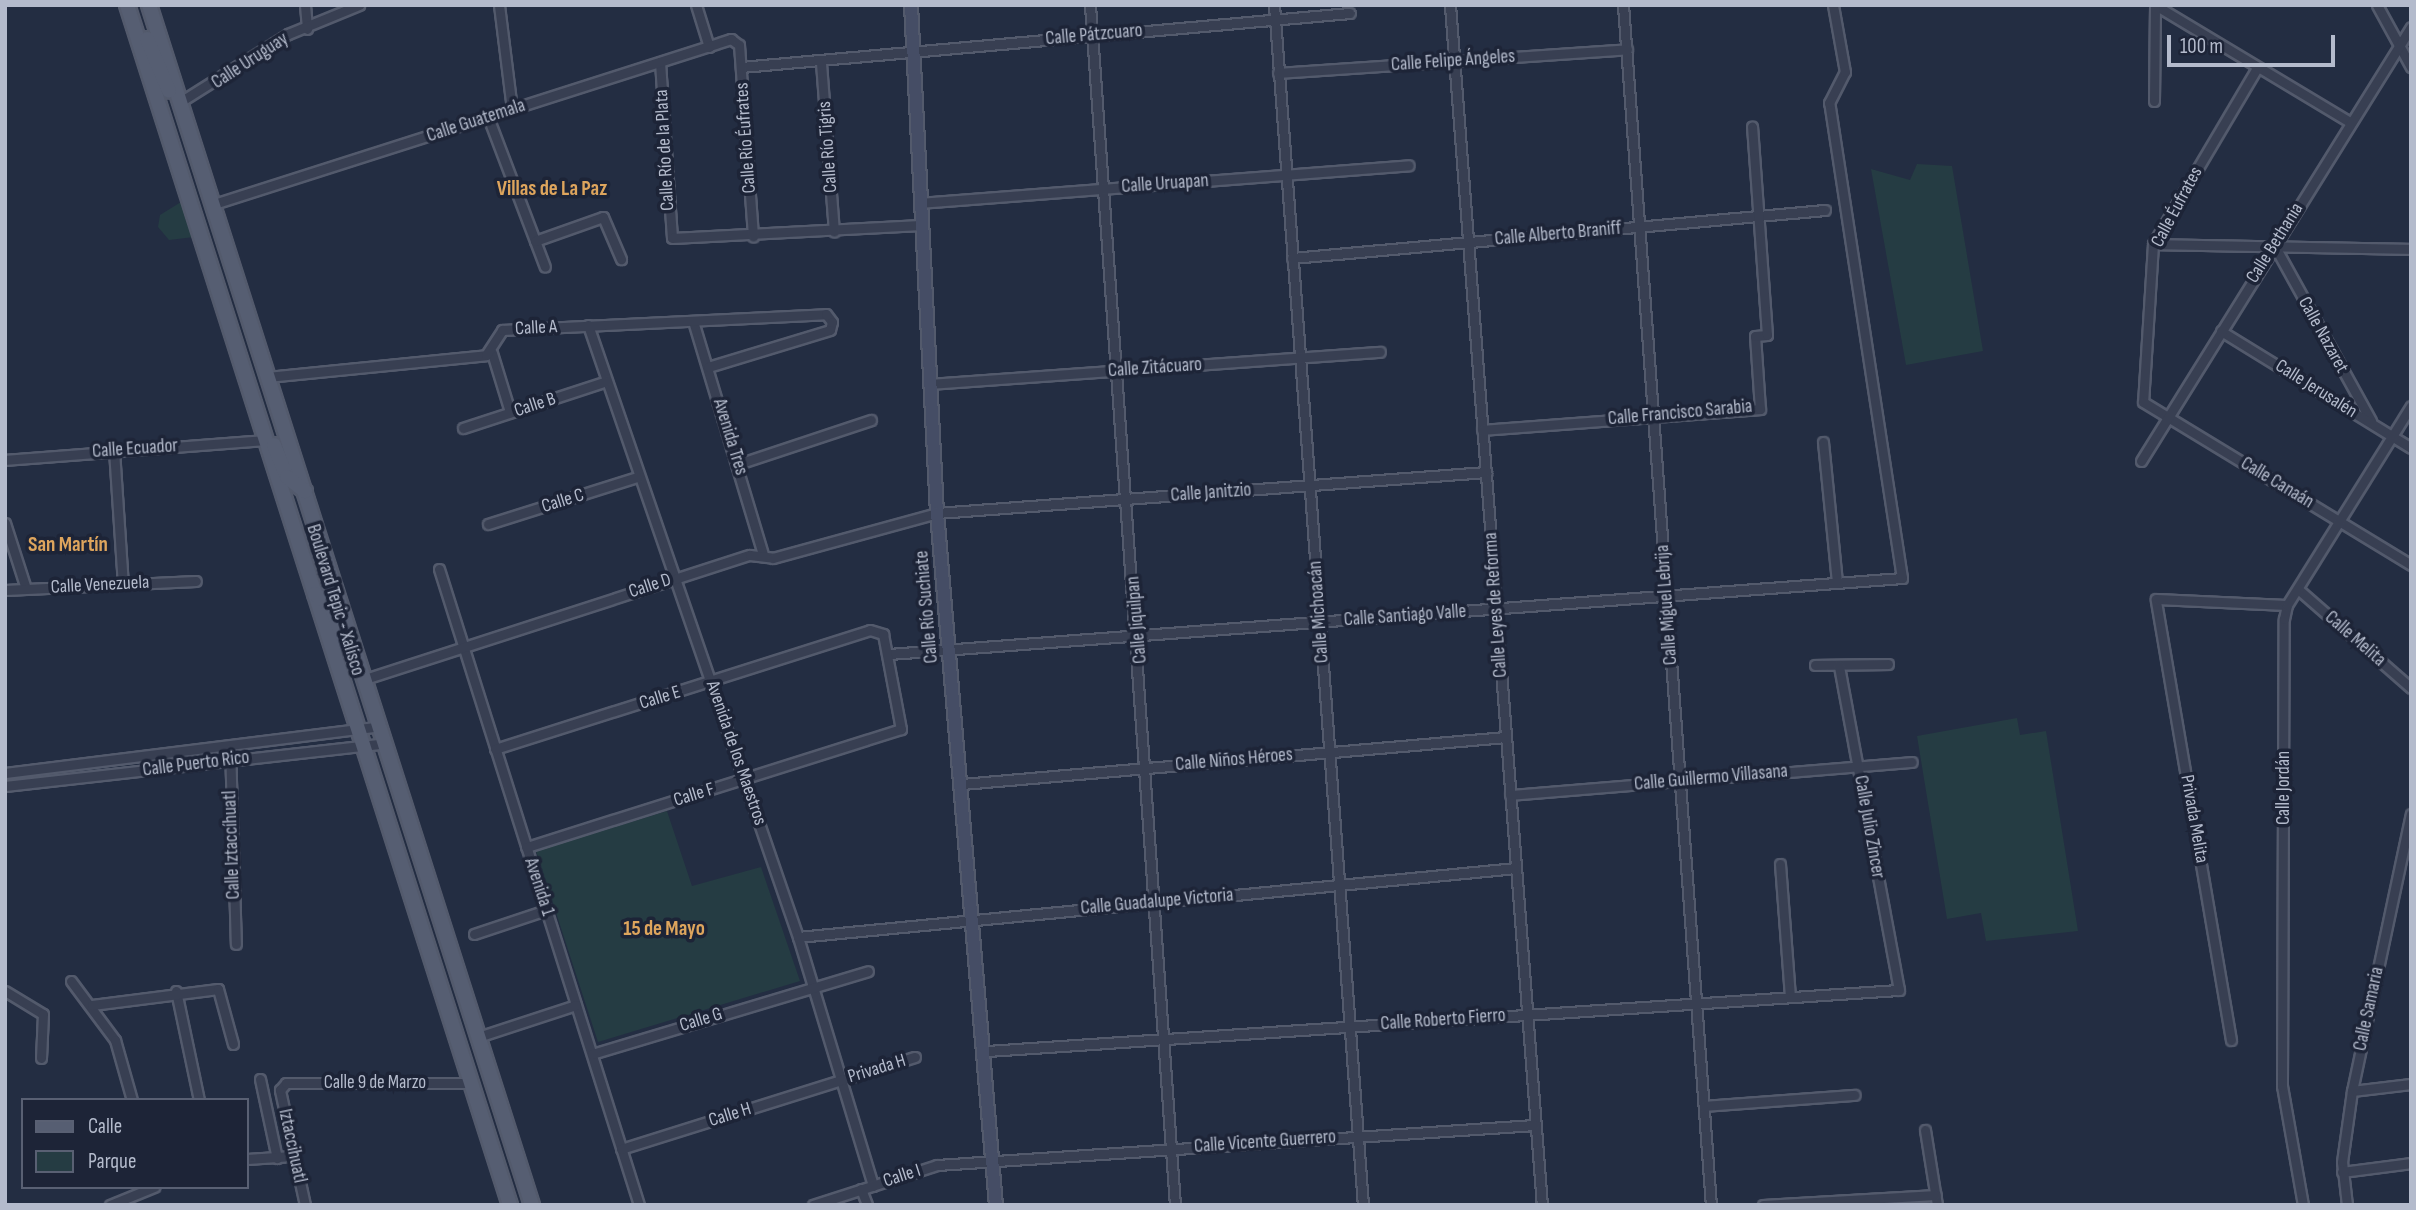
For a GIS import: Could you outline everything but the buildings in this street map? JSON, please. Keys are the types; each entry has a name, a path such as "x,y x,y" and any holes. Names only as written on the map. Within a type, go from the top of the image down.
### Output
{"main road":[{"name":"Boulevard Tepic - Xalisco","path":"127,5 510,1205"},
{"path":"127,5 167,89 180,102"},
{"name":"Boulevard Tepic - Xalisco","path":"149,5 381,726 506,1129 533,1205"},
{"name":"Calle Río Suchiate","path":"911,5 937,513 987,1051 996,1205"},
{"path":"188,192 208,200 218,240 229,249"},
{"path":"225,314 237,318 267,377"},
{"path":"264,440 276,446 287,477 305,491"},
{"path":"315,594 331,606 350,664 365,679"},
{"path":"438,975 453,988 478,1037"},
{"path":"470,1083 484,1090 494,1120 506,1129"}],"street":[{"path":"305,5 307,29"},
{"name":"Calle Uruguay","path":"180,102 275,41 359,5"},
{"path":"499,5 512,109"},
{"path":"696,5 709,47"},
{"name":"Calle Jiquilpan","path":"1090,5 1116,370 1139,637 1175,1205"},
{"name":"Calle Michoacán","path":"1274,5 1363,1205"},
{"name":"Calle Leyes de Reforma","path":"1450,5 1542,1205"},
{"name":"Calle Miguel Lebrija","path":"1623,5 1711,1205"},
{"name":"Calle Santiago Valle","path":"950,651 1902,578 1829,103 1845,72 1833,5"},
{"path":"2377,5 2411,67"},
{"path":"2155,6 2350,122"},
{"path":"2154,102 2155,6"},
{"name":"Calle Pátzcuaro","path":"914,55 1092,35 1350,13"},
{"name":"Calle Bethania","path":"2141,461 2411,27"},
{"name":"Calle Guatemala","path":"214,204 737,40"},
{"name":"Calle Río Éufrates","path":"737,40 752,236"},
{"name":"Calle Felipe Ángeles","path":"1279,73 1627,49"},
{"path":"741,67 914,55"},
{"name":"Calle Río de la Plata","path":"660,62 672,238 752,236"},
{"name":"Calle Río Tigris","path":"821,63 834,231"},
{"name":"Calle Éufrates","path":"2143,402 2152,244 2257,68"},
{"path":"488,117 545,267"},
{"path":"1752,127 1756,217"},
{"name":"Calle Uruapan","path":"920,203 1409,165"},
{"name":"Calle Alberto Braniff","path":"1292,258 1825,211"},
{"path":"535,241 603,217 621,259"},
{"name":"Calle Francisco Sarabia","path":"1482,430 1760,409 1755,336 1766,335 1756,217"},
{"path":"752,236 921,225"},
{"path":"2152,244 2411,249"},
{"name":"Calle Nazaret","path":"2274,245 2373,425"},
{"name":"Calle A","path":"267,377 492,353 492,337 502,330 826,314 830,330 708,367"},
{"name":"Avenida Tres","path":"693,321 763,554"},
{"name":"Avenida de los Maestros","path":"588,325 671,579 682,591 746,779 798,937 810,986 873,1186"},
{"name":"Calle Jerusalén","path":"2221,331 2411,448"},
{"name":"Calle Zitácuaro","path":"930,384 1380,352"},
{"path":"492,353 510,412"},
{"name":"Calle B","path":"463,428 607,382"},
{"name":"Calle Canaán","path":"2143,402 2411,565"},
{"path":"2287,605 2342,523 2411,406"},
{"path":"738,464 871,420"},
{"name":"Calle Ecuador","path":"5,460 264,440"},
{"path":"1823,442 1837,582"},
{"path":"114,450 123,584"},
{"name":"Calle Janitzio","path":"937,513 1486,472"},
{"name":"Calle C","path":"488,524 638,478"},
{"name":"Calle D","path":"365,679 671,579 763,554 773,558 937,513"},
{"path":"5,523 26,589"},
{"name":"Avenida 1","path":"439,569 639,1205"},
{"name":"Calle Venezuela","path":"5,590 196,581"},
{"name":"Calle Melita","path":"2298,589 2411,688"},
{"name":"Privada Melita","path":"2231,1040 2156,599 2287,605"},
{"name":"Calle Jordán","path":"2287,605 2282,1086 2303,1205"},
{"name":"Calle E","path":"495,749 870,630 883,634 889,654"},
{"path":"889,654 950,651"},
{"name":"Calle F","path":"526,847 901,729 889,654"},
{"name":"Calle Julio Zincer","path":"1839,664 1899,990"},
{"path":"1815,665 1888,664"},
{"name":"Calle Puerto Rico","path":"5,773 381,726"},
{"name":"Calle Niños Héroes","path":"962,784 1506,737"},
{"name":"Calle Puerto Rico","path":"5,786 386,743"},
{"name":"Calle Iztaccíhuatl","path":"230,746 236,944"},
{"name":"Calle Guillermo Villasana","path":"1510,795 1912,762"},
{"path":"80,765 81,777"},
{"name":"Calle Samaria","path":"2347,1205 2342,1172 2352,1091 2411,814"},
{"path":"1780,864 1790,997"},
{"name":"Calle Guadalupe Victoria","path":"798,937 1516,868"},
{"path":"474,934 546,910"},
{"name":"Calle G","path":"592,1054 810,986 868,971"},
{"path":"71,981 92,1005 115,1040 131,1098"},
{"path":"92,1005 176,991 218,989 233,1044"},
{"name":"Calle Roberto Fierro","path":"987,1051 1899,990"},
{"path":"5,991 43,1014 41,1058"},
{"path":"176,991 199,1098"},
{"path":"478,1037 576,1005"},
{"name":"Privada H","path":"839,1081 915,1057"},
{"path":"260,1079 277,1158"},
{"name":"Calle H","path":"621,1149 839,1081"},
{"name":"Calle 9 de Marzo","path":"282,1087 470,1083"},
{"path":"2352,1091 2411,1084"},
{"name":"Iztaccihuatl","path":"282,1087 292,1156 305,1205"},
{"path":"1704,1106 1855,1095"},
{"name":"Calle Vicente Guerrero","path":"994,1159 1535,1125"},
{"path":"1763,1205 1936,1200 1925,1130"},
{"path":"248,1159 292,1156"},
{"name":"Calle I","path":"813,1205 937,1165 994,1159"},
{"path":"2342,1172 2411,1163"},
{"path":"862,1189 867,1205"},
{"path":"110,1205 128,1192"}],"green space":[{"path":"1917,164 1952,166 1983,351 1906,365 1871,169 1910,180"},
{"path":"181,202 194,237 169,240 158,227 160,215"},
{"path":"2017,718 2020,735 2046,731 2078,931 1986,941 1981,913 1947,919 1917,736"},
{"path":"667,811 692,886 761,867 800,981 598,1042 536,851"}],"district":[{"name":"Villas de La Paz","path":"552,189"},
{"name":"San Martín","path":"68,545"},
{"name":"15 de Mayo","path":"664,929"}]}
